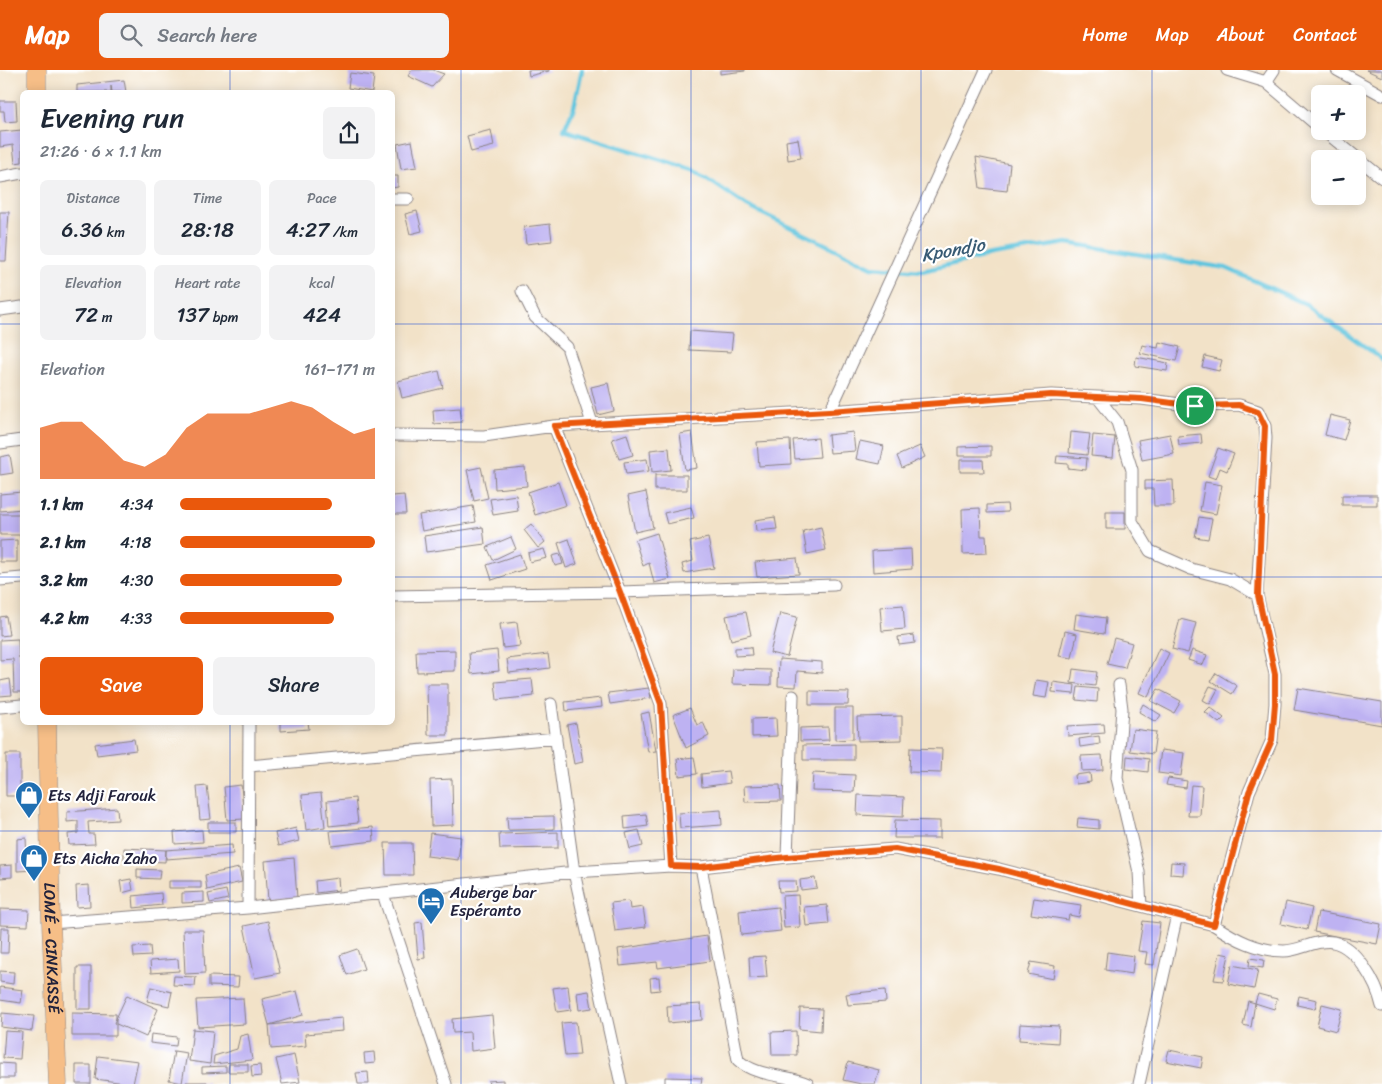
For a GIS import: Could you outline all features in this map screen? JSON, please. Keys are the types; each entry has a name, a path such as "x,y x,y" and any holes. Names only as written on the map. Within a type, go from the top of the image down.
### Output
{"highway":[{"path":"37,70 37,90"},
{"name":"LOMÉ - CINKASSÉ","path":"47,725 50,923 58,1084"}],"street":[{"path":"830,411 986,70"},
{"path":"1227,70 1266,82 1311,120"},
{"path":"1266,82 1274,70"},
{"path":"1337,70 1382,95"},
{"path":"1335,140 1382,178"},
{"path":"0,177 20,173"},
{"path":"395,200 408,199"},
{"path":"522,291 535,316 567,347 592,423"},
{"path":"0,310 20,308"},
{"path":"395,434 484,436 554,426 592,423 830,411 1002,397 1051,395 1142,399 1195,406 1239,405 1258,412 1265,426 1266,438 1258,595 1275,674 1272,740 1249,792 1214,925"},
{"path":"1098,398 1117,422 1132,470 1132,521 1150,550 1191,569 1230,579 1258,595"},
{"path":"554,426 620,592 661,704 671,866"},
{"path":"0,443 20,440"},
{"path":"0,580 20,578"},
{"path":"395,596 620,592 834,585"},
{"path":"1119,685 1122,709 1116,778 1139,872 1141,906"},
{"path":"787,857 793,696"},
{"path":"551,704 574,872 621,1084"},
{"path":"0,707 20,705"},
{"path":"248,908 249,725"},
{"path":"249,766 556,738"},
{"path":"50,923 248,908 574,872 671,866 701,867 787,857 895,849 999,869 1177,915 1214,925 1235,939 1262,948 1286,952 1304,946 1333,942 1359,957 1380,995 1382,1006"},
{"path":"701,867 738,1060 751,1069 808,1084"},
{"path":"383,894 446,1084"},
{"path":"1139,1084 1177,915"}],"building":[{"path":"412,70 433,70 444,74 432,87 408,76"},
{"path":"528,70 549,70 549,71 529,76"},
{"path":"720,70 745,70 745,71 720,74"},
{"path":"1366,70 1382,70 1382,77"},
{"path":"350,73 374,76 372,90 348,88"},
{"path":"124,80 126,90 112,90 111,86 111,90 77,90 77,85"},
{"path":"0,101 16,101 17,121 5,122 4,111 0,111"},
{"path":"20,130 20,162 15,163 13,145 0,147 0,132"},
{"path":"491,130 494,146 471,152 467,136"},
{"path":"798,139 801,158 788,160 786,141"},
{"path":"412,141 417,167 401,169 397,144"},
{"path":"976,157 1010,164 1007,191 980,188"},
{"path":"395,176 398,176 398,187 395,188"},
{"path":"417,211 422,231 410,234 405,214"},
{"path":"0,212 9,212 6,261 0,261"},
{"path":"550,224 552,241 526,244 524,227"},
{"path":"690,331 733,334 731,352 689,350"},
{"path":"1159,342 1180,347 1176,361 1140,353 1142,345 1158,348"},
{"path":"1205,356 1222,360 1219,371 1202,367"},
{"path":"1136,357 1168,363 1167,371 1135,366"},
{"path":"439,371 443,388 402,398 398,381"},
{"path":"608,383 614,411 598,415 591,387"},
{"path":"460,408 462,422 434,424 433,410"},
{"path":"1330,415 1350,420 1344,440 1325,435"},
{"path":"692,432 697,468 685,470 680,434"},
{"path":"853,432 855,451 830,453 828,435"},
{"path":"1071,432 1090,434 1087,455 1069,453"},
{"path":"627,434 633,455 619,459 612,439"},
{"path":"1170,434 1174,454 1142,460 1138,440"},
{"path":"1201,434 1202,443 1179,445 1178,436"},
{"path":"1093,435 1115,437 1113,458 1091,456"},
{"path":"818,438 820,457 795,459 793,440"},
{"path":"790,440 791,464 759,466 757,442"},
{"path":"860,441 884,446 880,464 856,459"},
{"path":"920,446 925,457 902,468 897,456"},
{"path":"991,446 991,456 958,456 958,447"},
{"path":"669,448 671,470 652,472 650,450"},
{"path":"1218,448 1234,454 1227,471 1220,468 1216,479 1208,476"},
{"path":"10,455 13,473 0,475 0,457"},
{"path":"1057,456 1087,458 1086,470 1068,468 1068,464 1056,463"},
{"path":"647,459 649,471 626,474 624,462"},
{"path":"960,460 983,460 984,472 960,472"},
{"path":"481,467 488,498 474,501 467,470"},
{"path":"525,467 527,486 495,489 494,470"},
{"path":"655,475 687,475 687,490 655,490"},
{"path":"1173,480 1174,506 1154,506 1153,489 1145,489 1145,481"},
{"path":"558,482 566,505 535,515 528,492"},
{"path":"1205,482 1222,485 1216,514 1200,511"},
{"path":"20,492 20,509 0,511 0,494"},
{"path":"646,492 653,528 635,532 628,496"},
{"path":"404,495 406,514 395,514 395,496"},
{"path":"516,495 518,511 493,515 490,499"},
{"path":"1342,495 1377,495 1377,505 1342,505"},
{"path":"1007,504 1008,512 987,513 987,505"},
{"path":"473,506 476,522 422,531 419,515"},
{"path":"691,507 694,518 667,524 664,513"},
{"path":"980,508 981,536 986,536 987,553 963,554 962,509"},
{"path":"1106,512 1125,512 1125,529 1106,529"},
{"path":"0,514 20,514 20,535 0,535"},
{"path":"775,517 777,529 756,531 755,520"},
{"path":"1199,517 1212,519 1208,539 1195,537"},
{"path":"531,524 545,542 538,548 524,530"},
{"path":"483,527 485,544 426,552 424,536"},
{"path":"821,527 826,550 807,554 803,531"},
{"path":"657,533 670,579 654,583 649,563 643,566 635,540"},
{"path":"511,537 516,549 493,560 487,547"},
{"path":"708,538 714,568 684,573 682,564 693,561 690,542"},
{"path":"569,539 577,564 566,568 558,543"},
{"path":"17,540 17,562 0,562 0,541"},
{"path":"544,549 547,558 530,562 528,553"},
{"path":"911,549 912,569 873,572 872,551"},
{"path":"520,554 525,569 492,580 487,565"},
{"path":"560,554 563,564 555,566 552,556"},
{"path":"797,558 799,574 757,577 755,562"},
{"path":"903,605 905,629 882,631 880,607"},
{"path":"746,612 751,635 731,640 726,616"},
{"path":"780,613 797,617 787,657 770,653"},
{"path":"1076,614 1106,618 1104,634 1074,629"},
{"path":"6,616 9,635 0,636 0,617"},
{"path":"1180,619 1196,623 1188,653 1172,649"},
{"path":"517,622 520,646 503,648 500,624"},
{"path":"1065,631 1077,634 1072,658 1059,656"},
{"path":"914,635 915,643 899,645 898,637"},
{"path":"1114,638 1132,643 1125,668 1107,664"},
{"path":"18,639 20,692 14,692 13,659 0,660 0,640"},
{"path":"751,647 752,655 735,656 735,648"},
{"path":"1159,648 1169,653 1148,697 1139,693"},
{"path":"455,650 455,671 417,672 416,651"},
{"path":"497,650 499,671 471,674 469,653"},
{"path":"1192,650 1207,655 1203,665 1188,660"},
{"path":"548,654 550,668 509,673 507,659"},
{"path":"779,659 822,662 822,673 797,671 796,687 778,686"},
{"path":"733,669 771,670 771,685 732,684"},
{"path":"1073,669 1097,672 1095,686 1071,683"},
{"path":"1216,673 1237,686 1232,694 1211,681"},
{"path":"10,679 12,695 0,696 0,681"},
{"path":"532,679 534,696 497,700 495,682"},
{"path":"1036,680 1049,682 1046,698 1033,696"},
{"path":"1053,682 1075,685 1074,694 1052,692"},
{"path":"427,684 448,684 448,735 428,735"},
{"path":"1210,686 1218,689 1210,704 1203,700"},
{"path":"1078,687 1098,689 1097,702 1076,700"},
{"path":"649,688 651,698 610,704 608,693"},
{"path":"1298,688 1382,702 1382,725 1294,710"},
{"path":"1158,689 1181,701 1174,713 1151,701"},
{"path":"809,691 849,692 848,705 809,705"},
{"path":"601,698 602,707 566,711 565,702"},
{"path":"1143,704 1161,715 1156,722 1139,712"},
{"path":"1210,707 1224,718 1219,723 1205,712"},
{"path":"690,708 697,725 703,722 709,736 686,748 673,715"},
{"path":"835,708 853,708 853,739 835,740"},
{"path":"649,712 656,751 648,752 641,714"},
{"path":"902,716 902,740 858,741 857,717"},
{"path":"776,718 777,736 752,737 752,719"},
{"path":"576,723 583,762 574,764 567,725"},
{"path":"1104,724 1105,733 1068,736 1067,726"},
{"path":"281,725 308,725 309,729 281,731"},
{"path":"828,727 829,740 800,741 800,728"},
{"path":"1133,729 1156,732 1153,754 1130,751"},
{"path":"1099,736 1100,744 1080,747 1079,739"},
{"path":"134,739 136,750 97,755 95,744"},
{"path":"854,744 854,760 803,760 803,745"},
{"path":"910,748 942,749 941,773 909,772"},
{"path":"1161,750 1184,753 1181,776 1158,773"},
{"path":"6,754 20,754 20,796 6,796"},
{"path":"1102,755 1103,770 1082,771 1081,756"},
{"path":"1127,756 1149,759 1148,772 1126,769"},
{"path":"694,757 697,774 679,776 677,759"},
{"path":"728,771 730,783 702,787 701,774"},
{"path":"813,773 855,775 854,792 812,791"},
{"path":"1090,773 1091,782 1076,784 1075,775"},
{"path":"1168,778 1187,781 1186,788 1166,785"},
{"path":"452,779 453,825 431,826 430,780"},
{"path":"241,785 244,819 227,820 224,787"},
{"path":"780,785 781,801 745,802 744,786"},
{"path":"1191,785 1202,786 1200,816 1188,816"},
{"path":"207,786 211,819 200,820 197,787"},
{"path":"321,793 325,827 306,830 302,795"},
{"path":"858,795 904,797 903,817 857,815"},
{"path":"355,798 358,823 329,826 327,801"},
{"path":"117,808 118,820 88,822 89,834 94,834 95,844 69,845 68,834 78,833 78,821 67,822 67,812"},
{"path":"721,810 722,825 680,828 679,813"},
{"path":"646,814 648,826 625,829 624,816"},
{"path":"554,816 554,829 508,830 507,817"},
{"path":"1078,818 1099,820 1099,829 1077,827"},
{"path":"895,820 940,821 940,838 894,838"},
{"path":"208,822 236,822 236,832 208,832"},
{"path":"373,827 374,841 332,846 330,831"},
{"path":"296,828 299,841 278,846 275,833"},
{"path":"202,830 203,842 175,844 174,832"},
{"path":"639,830 643,846 630,849 626,833"},
{"path":"558,832 558,848 500,849 499,834"},
{"path":"430,833 461,837 458,860 427,856"},
{"path":"26,838 27,860 35,859 35,870 17,871 17,839"},
{"path":"385,843 412,843 413,875 386,875"},
{"path":"232,845 233,854 166,859 166,850"},
{"path":"124,848 166,850 165,862 124,860"},
{"path":"294,858 297,898 268,900 265,861"},
{"path":"1171,862 1184,863 1183,875 1170,874"},
{"path":"12,865 12,877 0,878 0,866"},
{"path":"239,868 242,882 207,890 205,875"},
{"path":"137,869 160,870 159,879 137,878"},
{"path":"338,878 339,890 316,893 315,881"},
{"path":"815,878 817,888 801,890 800,880"},
{"path":"131,879 133,890 122,893 120,881"},
{"path":"169,881 201,881 201,888 169,888"},
{"path":"778,881 796,881 797,891 779,892"},
{"path":"89,885 90,906 77,907 76,886"},
{"path":"226,890 228,899 210,903 208,894"},
{"path":"204,892 204,902 182,903 182,893"},
{"path":"161,893 162,905 134,908 133,896"},
{"path":"798,895 800,927 784,928 782,896"},
{"path":"1034,898 1081,905 1079,917 1069,915 1068,920 1031,914"},
{"path":"629,901 630,909 643,907 646,927 615,931 611,903"},
{"path":"1286,902 1312,908 1307,930 1281,924"},
{"path":"827,905 829,924 806,926 804,907"},
{"path":"778,907 781,931 741,935 739,911"},
{"path":"0,909 29,910 28,926 0,925"},
{"path":"1318,912 1381,924 1377,944 1314,932"},
{"path":"268,921 280,973 255,978 244,926"},
{"path":"1143,921 1160,923 1154,965 1145,964 1147,952 1138,951"},
{"path":"422,922 425,958 418,959 415,923"},
{"path":"1,928 9,928 8,953 0,953"},
{"path":"183,930 203,930 205,973 185,974"},
{"path":"707,936 710,961 658,968 657,962 620,966 618,949"},
{"path":"150,946 151,956 134,957 133,947"},
{"path":"357,949 364,969 347,975 340,955"},
{"path":"1107,952 1134,956 1132,974 1105,970"},
{"path":"1220,953 1229,955 1223,981 1214,980"},
{"path":"765,956 767,977 750,978 749,957"},
{"path":"1250,958 1264,960 1263,968 1249,966"},
{"path":"178,959 179,971 151,973 150,961"},
{"path":"1031,962 1055,966 1053,979 1028,974"},
{"path":"1232,965 1258,970 1254,989 1228,984"},
{"path":"77,967 91,967 91,1009 77,1009"},
{"path":"0,971 14,972 13,984 0,982"},
{"path":"174,976 196,977 195,986 173,985"},
{"path":"209,976 239,977 238,987 209,986"},
{"path":"659,977 660,990 651,991 650,978"},
{"path":"568,986 571,1010 557,1012 553,988"},
{"path":"0,987 23,990 21,1003 0,1000"},
{"path":"151,987 172,992 169,1006 147,1001"},
{"path":"885,990 886,1002 848,1005 846,994"},
{"path":"297,991 303,1015 269,1025 262,999"},
{"path":"589,991 592,1008 579,1010 577,993"},
{"path":"1258,994 1277,999 1274,1009 1255,1003"},
{"path":"127,995 158,1009 146,1037 114,1023"},
{"path":"1299,996 1317,1000 1315,1009 1297,1005"},
{"path":"243,998 245,1024 198,1027 196,1000"},
{"path":"1248,1001 1255,1003 1251,1027 1243,1025"},
{"path":"701,1004 702,1020 668,1023 667,1006"},
{"path":"1322,1004 1342,1009 1336,1031 1317,1026"},
{"path":"800,1008 822,1009 821,1031 799,1029"},
{"path":"2,1013 34,1016 32,1031 1,1027"},
{"path":"72,1013 116,1014 116,1036 72,1036"},
{"path":"492,1015 495,1048 471,1051 470,1032 453,1033 452,1019"},
{"path":"342,1018 343,1031 305,1034 306,1046 271,1049 269,1025"},
{"path":"576,1022 580,1055 565,1056 561,1023"},
{"path":"1020,1024 1059,1026 1058,1043 1019,1040"},
{"path":"193,1029 213,1031 210,1064 189,1061"},
{"path":"5,1031 22,1032 20,1059 3,1058"},
{"path":"796,1031 797,1055 772,1055 771,1032"},
{"path":"151,1034 177,1037 176,1046 150,1043"},
{"path":"248,1034 252,1060 213,1064 214,1056 237,1049 240,1036"},
{"path":"1169,1050 1203,1057 1201,1068 1166,1061"},
{"path":"174,1051 187,1053 182,1083 169,1080"},
{"path":"374,1052 375,1063 365,1064 364,1053"},
{"path":"294,1055 300,1082 282,1084 276,1059"},
{"path":"98,1056 138,1061 133,1084 95,1079"},
{"path":"848,1062 879,1070 875,1084 861,1084 843,1080"},
{"path":"0,1063 14,1064 14,1078 0,1078"},
{"path":"229,1064 248,1064 248,1072 228,1072"},
{"path":"76,1065 91,1065 91,1084 76,1084"},
{"path":"260,1065 261,1076 252,1077 251,1066"},
{"path":"226,1066 226,1072 202,1073 202,1067"},
{"path":"368,1072 369,1084 358,1084 356,1073"},
{"path":"665,1077 702,1078 701,1084 665,1084"},
{"path":"503,1080 503,1084 489,1084 488,1081"},
{"path":"186,1082 207,1082 207,1084 186,1084"}],"waterway":[{"name":"Kpondjo","path":"582,70 574,107 564,130 694,170 747,206 872,267 922,271 991,255 1067,243 1226,268 1306,304 1382,359"}],"place":[{"name":"Ets Adji Farouk","path":"29,819"},
{"name":"Ets Aicha Zaho","path":"34,882"},
{"name":"Auberge bar Espéranto","path":"431,925"}],"route":[{"path":"1051,395 1142,399 1195,406 1239,405 1258,412 1265,426 1258,595 1275,674 1272,740 1249,792 1214,925 999,869 895,849 787,857 701,867 671,866 661,704 620,592 554,426 830,411 1002,397 1051,395"}]}
